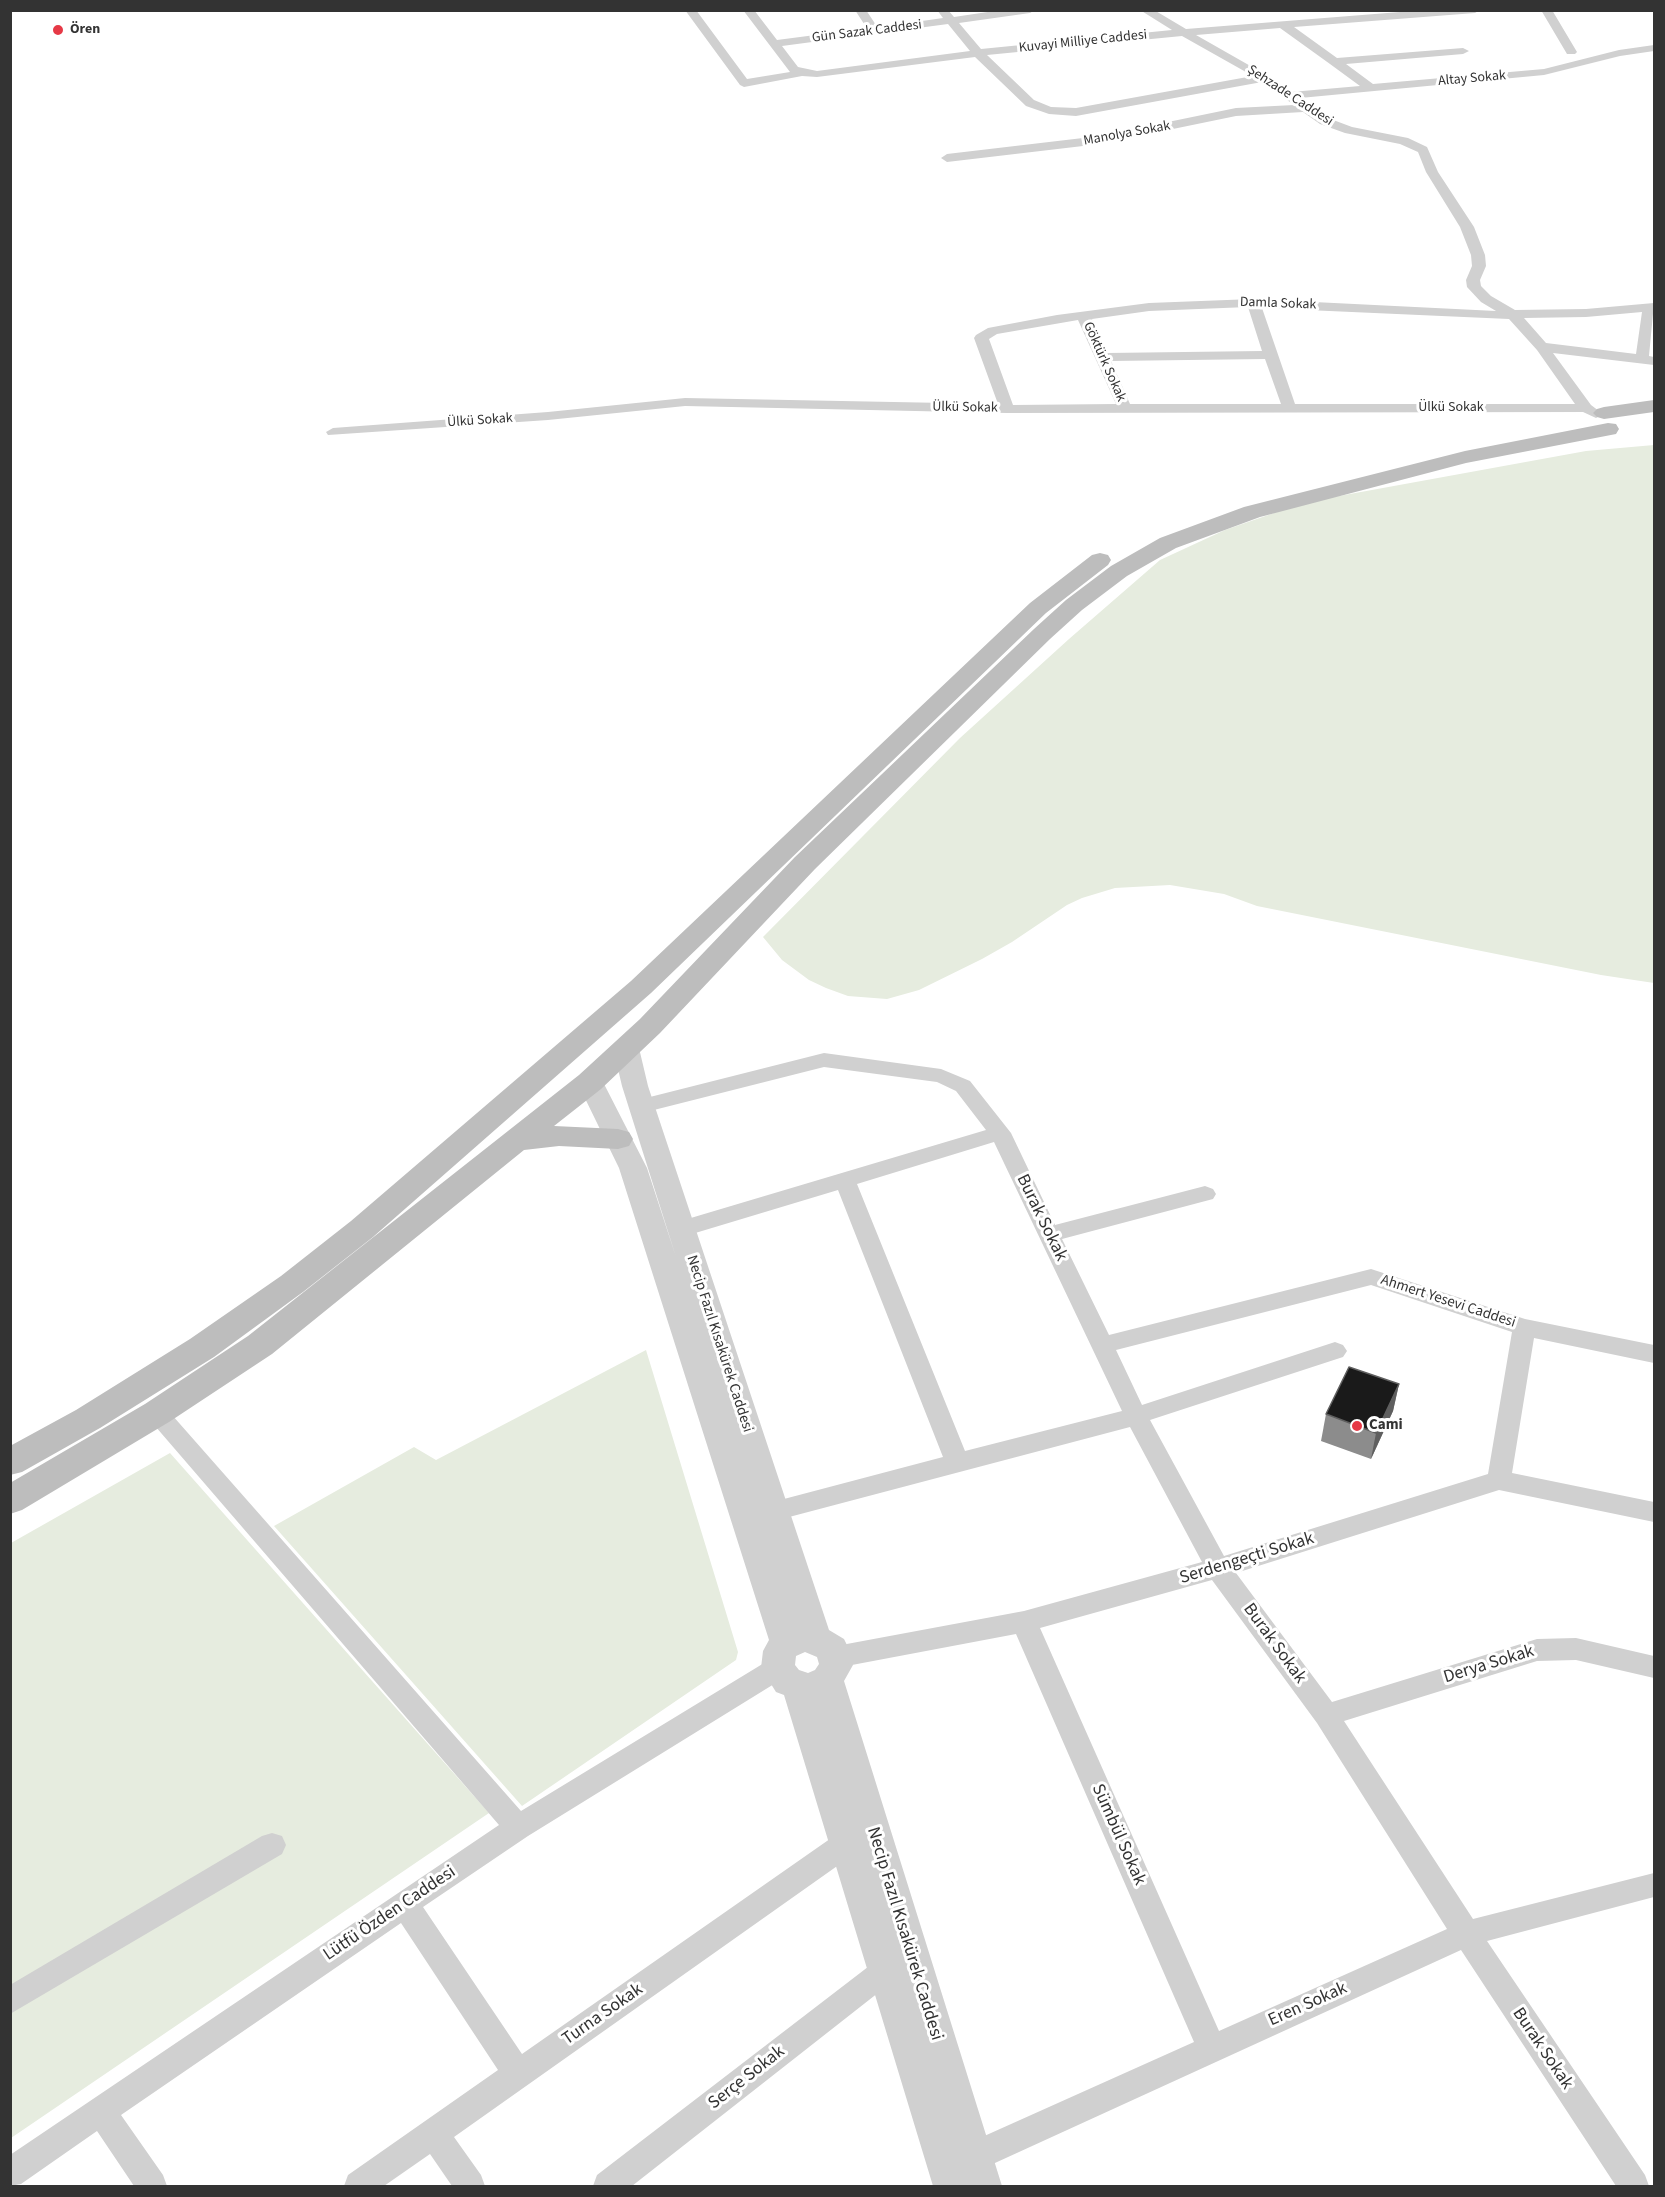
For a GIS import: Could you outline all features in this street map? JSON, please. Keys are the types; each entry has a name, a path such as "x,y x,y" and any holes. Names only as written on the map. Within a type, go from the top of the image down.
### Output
{"main road":[{"path":"10,1462 147,1384 255,1312 362,1229 592,1032 1038,608 1101,559 1146,534 1200,513 1406,456 1654,406"},
{"path":"10,1500 157,1413 260,1345 590,1082 626,1048 805,863 1042,634 1090,592 1133,562 1186,535 1268,508 1465,457 1600,418 1654,421"},
{"path":"592,1032 626,1048"},
{"path":"554,1064 590,1082"},
{"path":"516,1141 559,1136 618,1139"}],"street":[{"name":"Kuvayi Milliye Caddesi","path":"690,10 744,83 802,73 817,74 978,53 1185,32 1362,15 1475,10"},
{"path":"748,11 764,10"},
{"path":"860,10 870,25"},
{"name":"Gün Sazak Caddesi","path":"773,41 989,10"},
{"name":"Gün Sazak Caddesi","path":"773,41 870,25 946,16 1030,10"},
{"name":"Şehzade Caddesi","path":"1145,10 1264,78 1318,117 1340,127 1404,141 1423,150 1432,172 1467,227 1478,255 1479,266 1473,280 1474,287 1485,299 1513,315"},
{"path":"1546,10 1571,52"},
{"path":"748,11 794,69 802,73"},
{"path":"946,16 978,53 1033,105 1062,112 1076,112 1264,78"},
{"path":"1282,24 1372,89"},
{"name":"Altay Sokak","path":"1287,96 1544,72 1579,65 1619,53 1654,48"},
{"path":"1334,62 1463,51"},
{"name":"Manolya Sokak","path":"947,158 1100,140 1236,112 1307,108"},
{"path":"1253,303 1269,355 1290,410"},
{"name":"Damla Sokak","path":"1007,409 980,340 982,336 993,331 1083,315 1180,305 1253,303 1513,315 1652,308"},
{"path":"1542,347 1648,360 1652,308"},
{"name":"Göktürk Sokak","path":"1083,315 1125,410"},
{"path":"1513,315 1600,418"},
{"path":"1102,357 1269,355"},
{"name":"Ülkü Sokak","path":"333,432 548,416 685,402 1007,409 1290,410 1600,418"},
{"name":"Necip Fazıl Kısakürek Caddesi","path":"626,1048 642,1106 774,1511 847,1844 953,2187"},
{"name":"Burak Sokak","path":"642,1106 824,1060 941,1076 963,1086 1000,1133 1136,1416 1218,1568 1326,1715 1466,1934 1634,2187"},
{"name":"Necip Fazıl Kısakürek Caddesi","path":"590,1082 633,1168 807,1662 977,2172"},
{"path":"682,1229 1000,1133"},
{"path":"845,1180 958,1463"},
{"path":"1049,1234 1205,1194"},
{"name":"Ahmert Yesevi Caddesi","path":"1103,1346 1371,1277 1524,1327 1654,1354"},
{"path":"1499,1480 1524,1327"},
{"path":"774,1511 1136,1416 1335,1351"},
{"path":"157,1413 518,1827"},
{"name":"Serdengeçti Sokak","path":"807,1662 1024,1622 1218,1568 1499,1480 1654,1512"},
{"name":"Sümbül Sokak","path":"1024,1622 1212,2049"},
{"name":"Derya Sokak","path":"1326,1715 1537,1650 1576,1649 1654,1667"},
{"name":"Lütfü Özden Caddesi","path":"10,2173 518,1827 807,1662"},
{"name":"Turna Sokak","path":"359,2187 847,1844"},
{"path":"10,2001 272,1845"},
{"name":"Eren Sokak","path":"977,2172 1212,2049 1466,1934 1654,1885"},
{"path":"405,1904 518,2074"},
{"name":"Serçe Sokak","path":"608,2187 887,1969"},
{"path":"101,2111 152,2187"},
{"path":"434,2134 470,2187"}],"shaded area":[{"path":"1654,445 1654,983 1601,975 1257,906 1224,894 1170,885 1115,888 1082,898 1067,905 982,959 919,990 887,999 848,996 809,980 782,960 763,937 960,738 1160,560 1225,530 1306,502 1586,451"},
{"path":"646,1350 738,1652 736,1660 522,1806 274,1526 414,1447 436,1460"},
{"path":"170,1453 489,1813 11,2138 11,1543"}],"building":[{"path":"1349,1367 1399,1384 1376,1433 1326,1414"}],"place":[{"name":"Ören","path":"58,30"},
{"name":"Cami","path":"1357,1426"}]}
